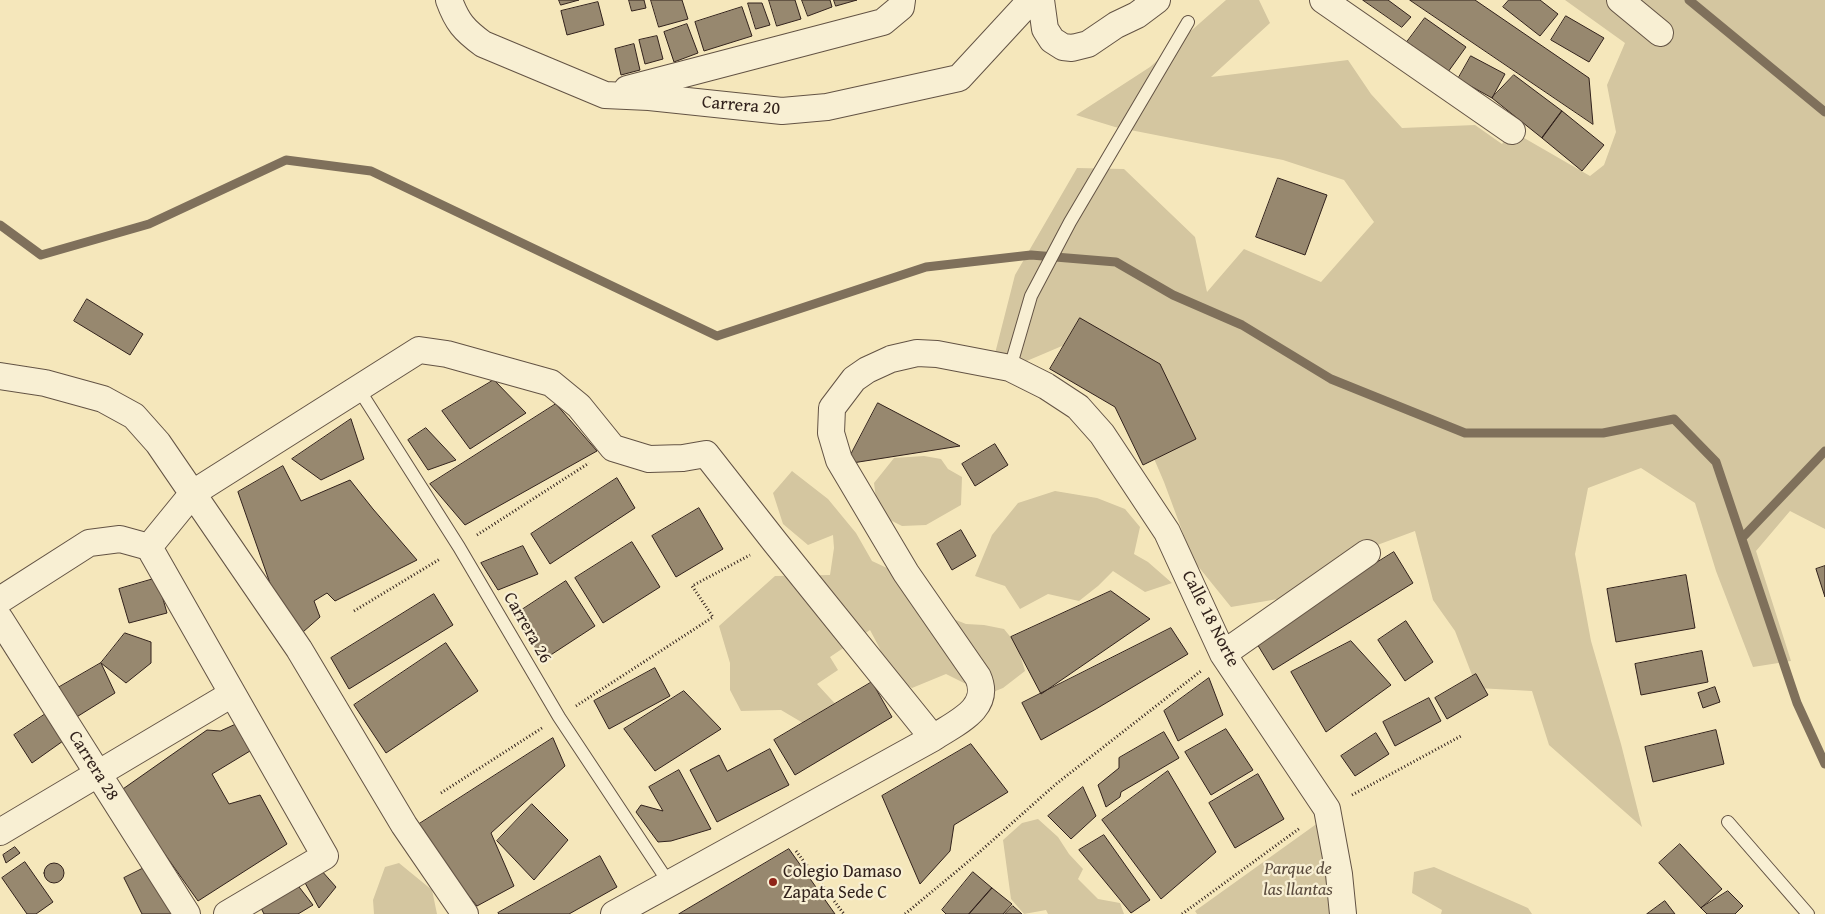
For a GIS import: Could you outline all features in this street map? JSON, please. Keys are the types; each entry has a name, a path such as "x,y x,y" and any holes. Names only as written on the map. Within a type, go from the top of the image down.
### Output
{"street":[{"name":"Carrera 20","path":"448,0 456,20 465,31 483,44 605,95 649,97 782,111 827,107 959,78 1031,0"},
{"path":"605,95 883,22 901,7 902,0"},
{"path":"1041,0 1045,29 1052,40 1063,47 1072,48 1088,44 1116,25 1137,15 1158,0"},
{"path":"1322,0 1512,131"},
{"path":"1620,0 1660,33"},
{"path":"149,547 192,493 419,350 447,354 551,383 579,406 613,448 649,459 683,458 706,454 933,738"},
{"name":"Calle 18 Norte","path":"614,914 933,738 972,712 980,702 981,685 953,640 906,574 839,460 831,433 832,408 854,379 867,370 891,359 917,353 937,354 1010,368 1046,386 1078,407 1102,434 1167,532 1223,654 1327,809 1339,874 1343,914"},
{"path":"0,376 45,383 103,399 134,416 158,443 299,649 404,825 464,914"},
{"path":"0,600 89,544 120,539 149,547 325,856 228,914"},
{"path":"1223,654 1367,553"},
{"name":"Carrera 28","path":"0,619 187,914"},
{"path":"0,832 232,694"}],"lane":[{"path":"1010,368 1031,296 1070,222 1188,22"},
{"name":"Carrera 26","path":"358,388 459,547 559,717 669,883"},
{"path":"1728,822 1808,914"}],"path":[{"path":"354,612 613,448"},
{"path":"441,794 713,617 692,586 775,542"},
{"path":"905,914 975,856 1056,784 1223,654"},
{"path":"796,851 844,914"},
{"path":"1185,911 1188,914"}],"green space":[{"path":"1226,0 1259,0 1270,23 1211,77 1348,60 1371,94 1402,128 1475,125 1502,144 1512,131 1590,176 1604,165 1616,132 1607,85 1625,43 1565,0 1825,0 1825,529 1790,511 1756,551 1791,661 1753,667 1716,571 1695,503 1641,468 1588,488 1575,554 1591,641 1621,744 1642,827 1549,745 1532,691 1477,688 1455,631 1433,600 1415,531 1345,557 1278,599 1231,607 1193,560 1164,482 1125,391 1062,346 989,377 1015,275 1077,168 1124,169 1195,237 1207,292 1244,249 1321,282 1374,222 1344,180 1283,160 1115,127 1076,115 1150,67"},
{"path":"924,456 941,459 948,469 962,477 961,505 926,525 902,526 878,514 874,483 894,458"},
{"path":"792,471 828,499 856,533 872,561 917,582 936,612 966,624 1004,629 1017,645 1025,671 1003,688 993,692 964,683 946,674 912,688 891,676 870,630 830,657 838,670 817,684 840,709 803,723 781,710 741,711 730,690 730,663 719,626 775,576 830,575 834,548 833,535 808,545 783,524 773,493"},
{"path":"1055,491 1097,498 1125,509 1140,527 1134,554 1148,562 1172,583 1145,592 1113,571 1079,601 1048,594 1020,609 1005,586 975,576 992,535 1018,503"},
{"path":"1038,819 1058,837 1069,854 1083,869 1078,879 1098,899 1120,903 1124,914 1048,914 1046,910 1024,914 1011,899 1003,840 1022,823"},
{"name":"Parque de las llantas","path":"1322,820 1341,914 1197,914 1195,911"},
{"path":"399,863 432,890 437,914 374,914 373,900 385,867"},
{"path":"1434,867 1528,908 1532,914 1441,914 1442,910 1412,893 1414,872"}],"building":[{"path":"559,0 579,0 561,5"},
{"path":"629,0 644,0 646,8 632,11"},
{"path":"651,0 682,0 688,19 659,27"},
{"path":"769,0 795,0 801,19 777,26"},
{"path":"802,0 830,0 832,7 808,16"},
{"path":"834,0 857,0 836,6"},
{"path":"1363,0 1388,0 1411,17 1402,27"},
{"path":"1410,0 1475,0 1589,78 1593,124"},
{"path":"1509,0 1540,0 1558,14 1540,36 1503,7"},
{"path":"598,2 604,25 567,35 561,11"},
{"path":"748,3 762,3 770,25 756,29"},
{"path":"742,7 752,36 704,51 695,22"},
{"path":"1566,16 1604,38 1589,62 1551,40"},
{"path":"1425,18 1466,47 1448,72 1407,42"},
{"path":"687,24 698,53 674,62 664,32"},
{"path":"657,36 663,59 645,64 639,40"},
{"path":"634,44 640,70 621,75 615,49"},
{"path":"1471,56 1505,74 1492,98 1458,79"},
{"path":"1514,75 1562,111 1542,138 1492,98"},
{"path":"1562,111 1604,145 1582,171 1542,138"},
{"path":"1278,178 1327,195 1305,255 1256,237"},
{"path":"87,299 143,334 130,355 74,321"},
{"path":"1080,318 1160,364 1196,439 1143,465 1115,407 1050,369"},
{"path":"494,380 526,413 470,449 442,411"},
{"path":"878,403 960,446 846,464"},
{"path":"556,404 597,451 465,525 430,484"},
{"path":"351,419 364,459 321,480 292,459"},
{"path":"426,428 456,460 428,470 408,440"},
{"path":"995,444 1008,465 975,486 962,464"},
{"path":"283,466 301,501 350,480 417,560 335,601 327,593 314,601 320,617 303,632 272,589 238,492"},
{"path":"617,478 635,508 550,564 531,534"},
{"path":"699,508 723,549 676,577 652,536"},
{"path":"961,530 976,556 952,570 937,544"},
{"path":"632,542 660,587 603,623 575,578"},
{"path":"523,546 538,574 498,590 481,563"},
{"path":"1394,552 1413,583 1273,670 1254,639"},
{"path":"1825,566 1825,597 1816,569"},
{"path":"1686,575 1695,628 1616,642 1607,589"},
{"path":"157,578 167,613 129,623 119,589"},
{"path":"566,581 595,626 543,660 514,615"},
{"path":"1111,591 1150,619 1041,694 1011,637"},
{"path":"434,594 453,625 349,689 331,658"},
{"path":"1406,621 1433,662 1405,681 1378,640"},
{"path":"1171,628 1188,654 1041,740 1022,703"},
{"path":"125,633 151,642 151,663 126,683 101,663"},
{"path":"1351,641 1391,685 1326,732 1291,672"},
{"path":"446,643 478,691 386,753 354,705"},
{"path":"1702,651 1708,682 1641,695 1635,664"},
{"path":"101,663 115,693 75,718 56,689"},
{"path":"655,668 670,696 609,729 594,701"},
{"path":"1476,674 1488,695 1447,719 1435,698"},
{"path":"1209,678 1223,715 1178,741 1164,711"},
{"path":"872,682 892,717 795,775 774,740"},
{"path":"1715,687 1720,702 1703,708 1698,693"},
{"path":"684,691 721,729 655,771 624,729"},
{"path":"1429,698 1441,721 1395,746 1383,722"},
{"path":"47,713 63,741 32,763 14,735"},
{"path":"239,723 255,748 212,774 229,804 260,795 287,844 198,901 120,791 207,730 220,731"},
{"path":"1226,729 1253,770 1211,795 1185,752"},
{"path":"1716,730 1724,764 1653,782 1645,747"},
{"path":"1164,732 1179,758 1121,792 1120,797 1106,807 1098,785 1119,768 1119,758"},
{"path":"1376,733 1389,754 1355,776 1341,756"},
{"path":"553,738 565,766 491,833 514,886 477,906 413,828"},
{"path":"971,744 1008,792 954,825 950,851 920,884 882,796"},
{"path":"770,749 789,785 717,822 690,770 719,755 727,771"},
{"path":"679,770 711,829 671,841 658,842 636,812 641,805 663,811 649,787"},
{"path":"1168,771 1216,852 1161,899 1102,820"},
{"path":"1258,774 1284,819 1235,848 1209,803"},
{"path":"1083,787 1096,816 1071,839 1048,816"},
{"path":"532,804 568,840 534,880 497,841"},
{"path":"1104,835 1150,900 1131,913 1079,850"},
{"path":"1680,844 1722,889 1701,908 1659,863"},
{"path":"15,847 20,853 6,863 3,855"},
{"name":"Colegio Damaso Zapata Sede C","path":"789,849 835,914 679,914"},
{"path":"600,856 617,887 569,914 498,913"},
{"path":"25,862 53,902 36,914 27,914 2,878"},
{"path":"54,863 61,866 64,873 61,880 54,883 47,880 44,873 47,866"},
{"path":"148,866 173,914 142,914 124,878"},
{"path":"321,870 336,887 319,908 304,881"},
{"path":"973,872 992,888 969,914 946,914 942,910"},
{"path":"296,883 313,905 298,914 264,914 260,906"},
{"path":"992,888 1012,904 1003,914 969,914"},
{"path":"1728,891 1743,906 1735,914 1707,914 1701,908"},
{"path":"1665,901 1675,914 1647,914"},
{"path":"1013,906 1022,914 1005,914"}],"waterway":[{"path":"1689,0 1825,112"},
{"path":"0,225 41,255 149,224 286,160 371,171 717,336 926,267 1031,255 1116,262 1173,295 1242,325 1331,379 1465,433 1603,433 1674,419 1716,462 1797,703 1825,764"},
{"path":"1743,537 1825,451"}],"place":[{"name":"Colegio Damaso Zapata Sede C","path":"773,882"}]}
